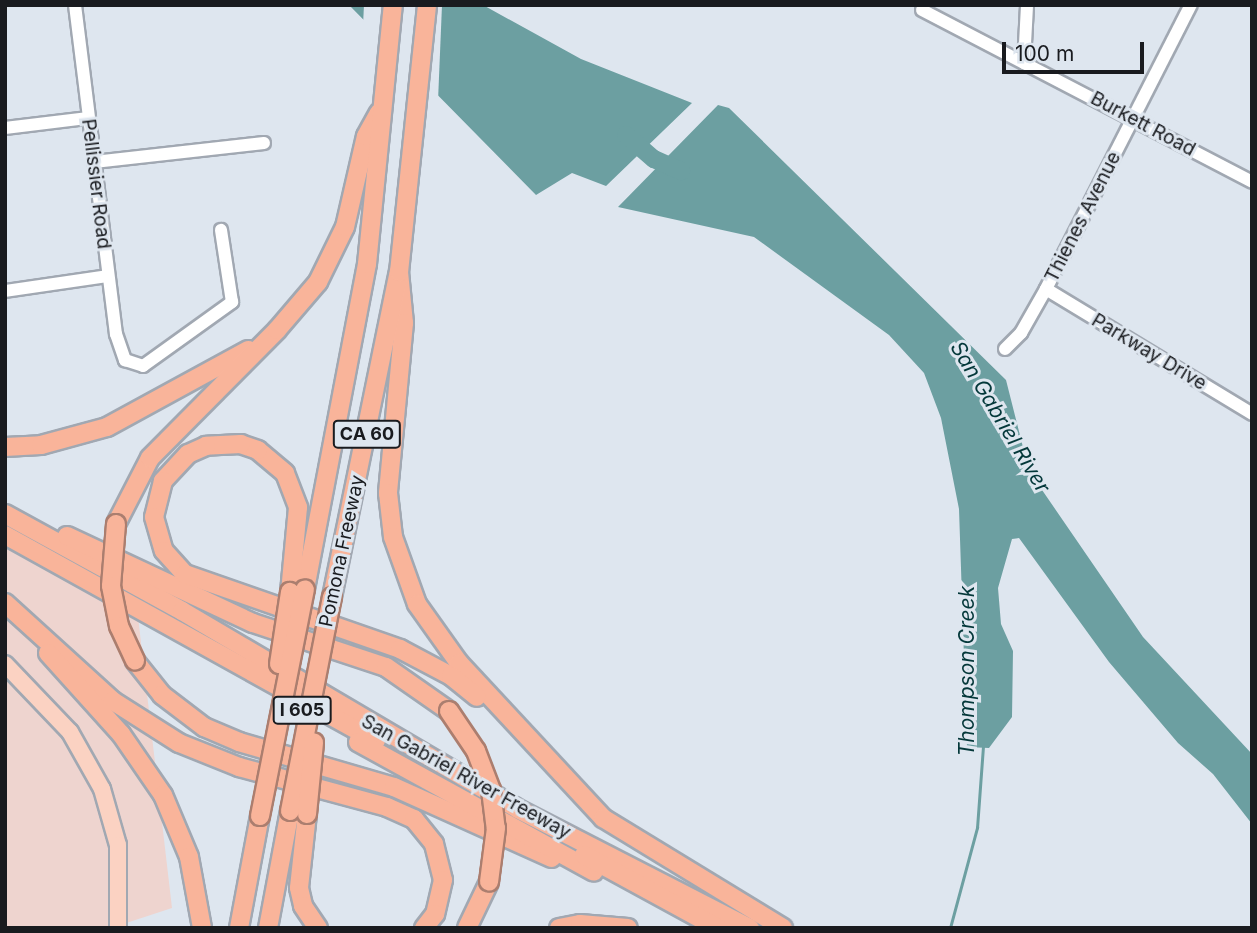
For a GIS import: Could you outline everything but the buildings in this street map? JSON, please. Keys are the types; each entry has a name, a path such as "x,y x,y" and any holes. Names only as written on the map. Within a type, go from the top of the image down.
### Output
{"highway":[{"name":"Pomona Freeway","path":"239,928 297,591 368,260 393,5"},
{"name":"Pomona Freeway","path":"268,928 299,813 322,648 400,266 417,125 427,5"},
{"path":"384,100 366,136 343,232 318,282 277,330 150,458 131,486 116,524 111,586 119,626 135,661 176,707 220,735 394,787 519,847 599,874"},
{"path":"400,266 404,323 388,493 393,537 417,604 439,636 534,748"},
{"path":"5,447 41,445 107,427 233,360 277,330"},
{"path":"297,591 298,507 285,473 258,450 241,444 206,446 188,454 163,481 155,517 164,551 186,575 429,662 468,689 534,748 603,818 783,928"},
{"path":"5,509 253,623 401,674 449,711 477,751 491,790 496,828 489,882 467,928"},
{"name":"San Gabriel River Freeway","path":"5,514 212,629 518,808 750,928"},
{"path":"5,527 186,625 212,629"},
{"path":"5,535 718,928"},
{"name":"San Gabriel River Freeway","path":"5,546 695,928"},
{"path":"5,603 113,701 179,743 239,768 387,807 414,819 434,844 443,880 435,914 424,928"},
{"path":"20,617 121,734 163,795 189,857 202,928"},
{"path":"299,813 299,888 318,928"},
{"path":"664,882 687,904 731,928"},
{"path":"559,928 580,924 628,928"}],"main road":[{"path":"5,664 70,732 102,789 118,845 118,928"}],"street":[{"name":"Pellissier Road","path":"75,5 108,276 119,350 125,360 143,366 232,302 221,230"},
{"path":"1024,63 1027,5"},
{"name":"Thienes Avenue","path":"1005,349 1021,333 1046,289 1191,5"},
{"name":"Burkett Road","path":"922,10 1252,182"},
{"path":"5,128 88,118"},
{"path":"94,162 264,143"},
{"path":"5,291 108,276"},
{"name":"Parkway Drive","path":"1046,289 1252,414"}],"shaded area":[{"path":"5,533 137,608 172,908 111,928 5,928"}],"water":[{"path":"349,5 483,5 581,59 692,103 606,186 572,173 536,195"},
{"path":"718,105 729,108 1006,380 1029,471 1143,637 1252,754 1252,824 1213,774 1178,743 1109,662 1019,538 1012,539 998,588 1001,624 1013,651 1012,717 989,748 967,747 959,509 941,418 924,373 889,335 754,237 618,207"}],"pier":[{"path":"364,5 442,5 438,101 363,25"}],"waterway":[{"name":"San Gabriel River","path":"626,135 654,159 681,171"},
{"name":"Thompson Creek","path":"950,928 977,828 983,746"}]}
